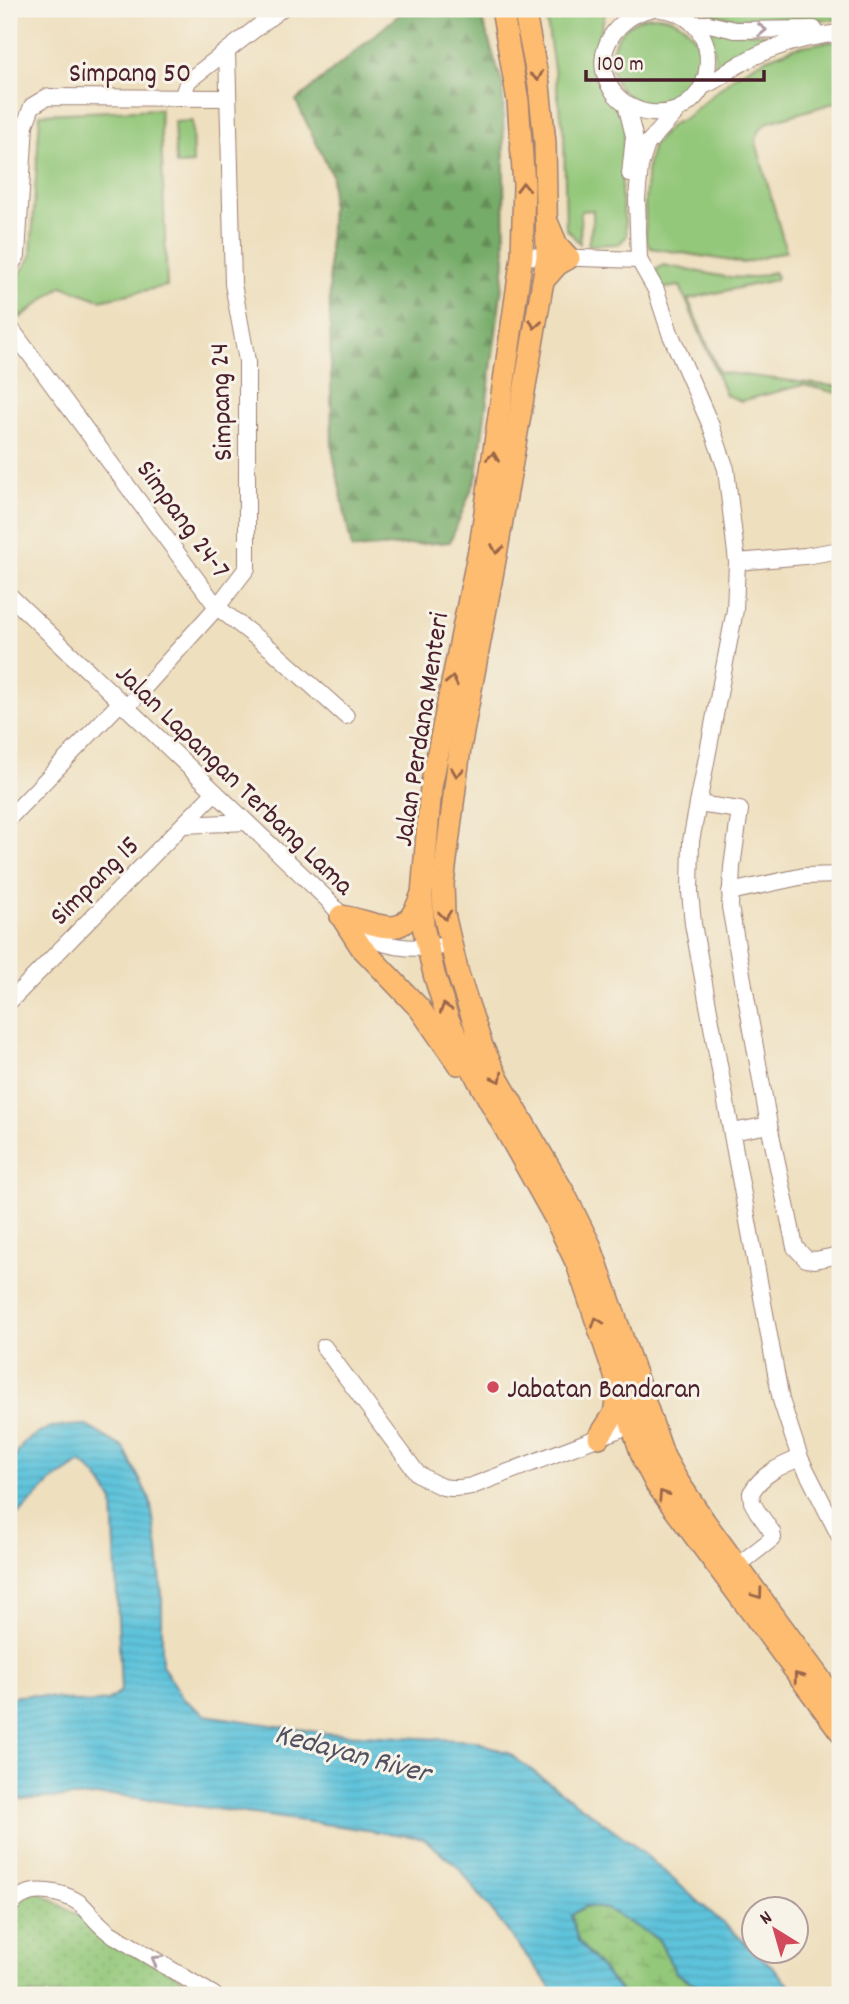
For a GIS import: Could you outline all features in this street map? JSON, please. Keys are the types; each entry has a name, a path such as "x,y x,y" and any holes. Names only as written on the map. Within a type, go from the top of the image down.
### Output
{"main road":[{"name":"Jalan Perdana Menteri","path":"502,9 518,102 524,185 522,256 481,540 431,787 422,894 428,949 448,1019 577,1264 619,1387 677,1480 840,1706"},
{"name":"Jalan Perdana Menteri","path":"524,9 539,85 545,143 547,257 460,748 443,884 444,914 450,945 474,1026 491,1065 563,1191 590,1245 641,1421 644,1461 668,1503 840,1731"},
{"path":"542,281 557,265 569,258 557,245 546,219"},
{"path":"341,916 394,928 409,920 416,911 422,894"},
{"path":"341,916 361,947 420,1009 497,1115"},
{"path":"599,1437 614,1414 619,1387"},
{"path":"599,1437 611,1437 621,1441 644,1461"}],"street":[{"path":"182,98 188,81 281,9"},
{"path":"616,9 616,27"},
{"path":"652,9 627,18 616,27 607,43 604,60 606,77 614,92 626,104 643,112 661,114 679,109"},
{"path":"637,239 640,166 647,144 679,109 692,100 703,86 709,71 709,54 704,38 695,24 683,15 660,9"},
{"path":"695,24 736,30 813,29 840,32"},
{"path":"703,86 715,82 739,64 783,44 840,32"},
{"name":"Simpang 24","path":"9,818 217,607 247,568 247,360 233,284 227,51"},
{"name":"Simpang 50","path":"9,268 17,255 25,125 32,106 47,97 228,98"},
{"path":"626,104 634,136 630,201 639,260 656,290 670,332 711,426 726,469 737,562 735,610 691,841 690,892 696,937 781,1400 800,1458 840,1537"},
{"path":"522,256 639,260"},
{"name":"Simpang 24-7","path":"9,326 217,607 271,649 346,716"},
{"path":"737,562 840,550"},
{"name":"Jalan Lapangan Terbang Lama","path":"9,595 327,899 341,916 372,940 395,948 428,949 450,945"},
{"name":"Simpang 15","path":"9,1002 215,792"},
{"path":"698,804 740,810 730,907 769,1125 795,1247 806,1259 816,1260 840,1255"},
{"path":"184,825 246,822"},
{"path":"730,892 804,876 840,876"},
{"path":"732,1132 769,1125"},
{"path":"324,1348 417,1473 450,1490 472,1486 641,1421"},
{"path":"737,1566 773,1538 772,1532 752,1502 751,1493 764,1476 779,1466 800,1458"},
{"path":"9,1907 21,1896 32,1892 65,1896 85,1907 99,1925 110,1933 214,1995"}],"green space":[{"path":"406,9 479,9 503,86 505,263 477,476 450,542 352,549 332,449 329,253 332,175 296,101"},
{"path":"545,9 606,9 593,61 595,77 608,99 621,113 625,125 621,196 627,236 619,244 588,245 593,210 581,211 580,244 566,228 564,135"},
{"path":"697,9 840,9 840,20 733,19"},
{"path":"656,16 673,19 688,29 698,44 701,61 698,78 688,93 673,103 656,106 639,103 624,93 614,78 611,61 614,44 624,29 639,19"},
{"path":"707,29 789,36 715,75 714,51"},
{"path":"840,42 840,101 769,122 760,130 756,142 786,251 744,263 651,248 646,241 645,204 648,163 653,145 672,124 684,119 736,75 765,59 797,47"},
{"path":"160,109 167,286 100,300 62,286 20,318 10,289 31,257 40,114"},
{"path":"192,121 193,164 176,165 174,122"},
{"path":"663,265 726,277 751,278 774,272 777,277 775,280 688,299 719,372 840,387 840,392 803,385 741,401 726,395 680,286 659,289 656,270"},
{"path":"32,1888 209,1995 9,1995 9,1909"},
{"path":"586,1906 607,1909 659,1940 676,1973 713,1995 624,1995 578,1941 571,1915"}],"water":[{"name":"Kedayan River","path":"85,1425 124,1448 150,1500 162,1597 162,1665 182,1698 205,1715 325,1733 475,1741 508,1753 633,1844 740,1938 740,1966 772,1966 798,1995 713,1995 676,1973 659,1940 607,1909 586,1906 571,1915 578,1941 624,1995 557,1995 457,1866 423,1838 117,1795 9,1800 9,1697 31,1695 88,1703 107,1701 121,1691 113,1501 97,1476 81,1462 51,1482 9,1524 9,1467 24,1442 50,1427"}],"place":[{"name":"Jabatan Bandaran","path":"493,1387"}]}
